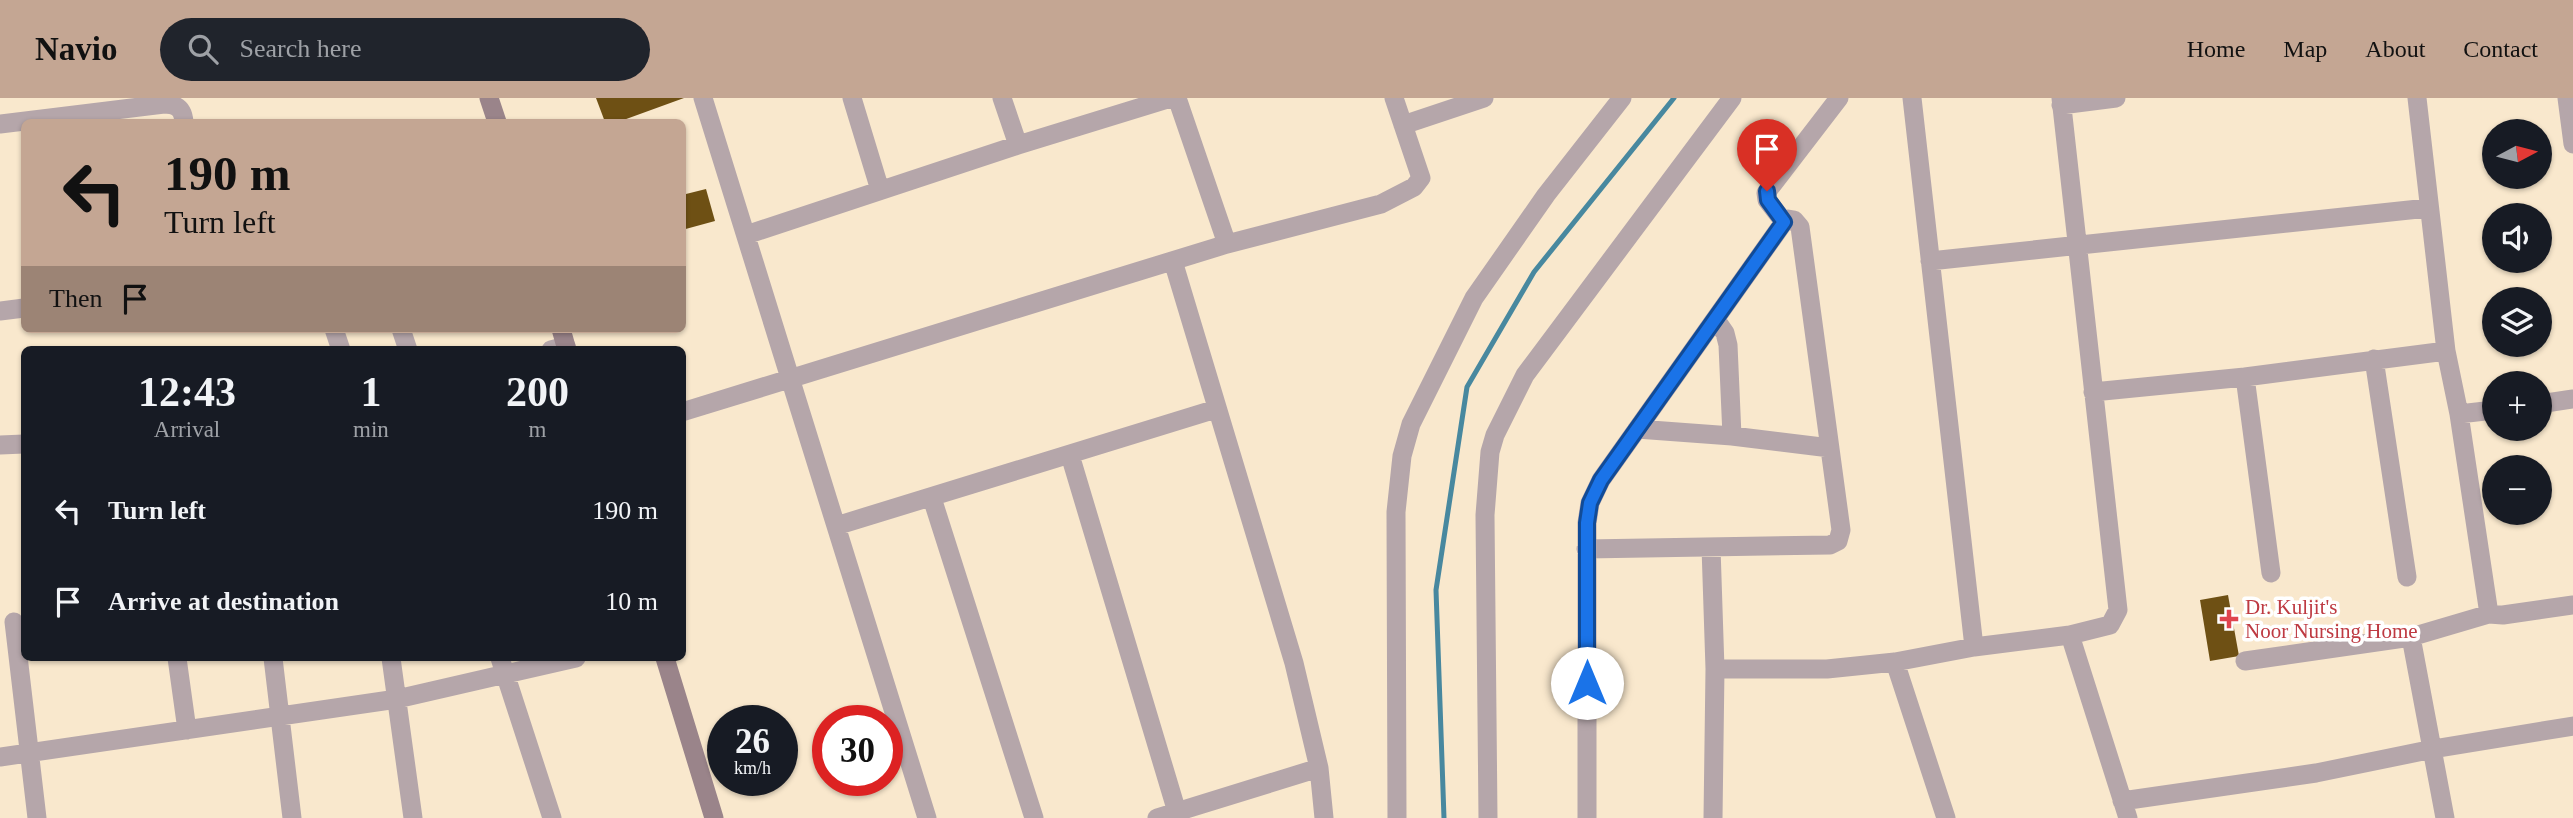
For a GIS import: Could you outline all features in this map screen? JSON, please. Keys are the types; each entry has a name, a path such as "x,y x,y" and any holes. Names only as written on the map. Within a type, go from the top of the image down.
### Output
{"main road":[{"path":"489,98 496,119"},
{"path":"666,661 713,818"}],"street":[{"path":"703,98 927,818"},
{"path":"852,98 880,190"},
{"path":"1002,98 1017,145"},
{"path":"746,235 1017,145 1171,98"},
{"path":"1177,98 1227,244"},
{"path":"686,411 1227,244 1381,204 1414,187 1421,178 1394,98"},
{"path":"1397,818 1396,512 1402,456 1411,424 1475,298 1546,195 1622,98"},
{"path":"1488,818 1485,515 1490,452 1495,435 1525,375 1732,98"},
{"path":"1784,222 1766,193 1839,98"},
{"path":"1912,98 1974,647"},
{"path":"1716,668 1827,669 1895,662 1974,647 2070,635 2110,625 2118,610 2061,101 2116,98"},
{"path":"2417,98 2446,351 2459,414 2489,614"},
{"path":"2567,98 2573,144"},
{"path":"1403,125 1471,100"},
{"path":"41,119 173,104 179,107 184,119"},
{"path":"0,124 21,121"},
{"path":"1930,261 2428,208"},
{"path":"1586,549 1835,544 1841,530 1800,227 1794,220 1788,219 1784,222 1601,480 1590,503 1586,549 1587,818"},
{"path":"1173,261 1294,663 1319,768 1324,818"},
{"path":"0,311 21,308"},
{"path":"1716,320 1725,333 1728,345 1732,436"},
{"path":"2093,392 2245,377 2446,351"},
{"path":"2374,359 2407,577"},
{"path":"2245,377 2271,573"},
{"path":"2552,402 2573,400"},
{"path":"836,526 1216,409"},
{"path":"2459,414 2482,411"},
{"path":"1637,429 1732,436 1830,449"},
{"path":"0,445 21,444"},
{"path":"1070,455 1177,812"},
{"path":"932,498 1034,818"},
{"path":"1711,547 1716,668 1713,818"},
{"path":"2245,661 2411,637 2489,614 2504,615 2573,605"},
{"path":"13,622 37,818"},
{"path":"2070,635 2125,810 2433,749 2573,726"},
{"path":"2411,637 2445,818"},
{"path":"177,661 187,730"},
{"path":"273,661 292,818"},
{"path":"391,661 413,818"},
{"path":"0,757 397,699 502,666 548,661"},
{"path":"1895,662 1946,818"},
{"path":"502,666 552,818"},
{"path":"1157,818 1319,768"}],"building":[{"path":"596,98 684,98 626,119 604,119"},
{"path":"706,189 715,221 686,229 686,194"},
{"path":"2228,595 2239,656 2210,661 2200,600"}],"waterway":[{"path":"1444,818 1436,590 1467,387 1534,272 1674,98"}],"place":[{"name":"Dr. Kuljit's Noor Nursing Home","path":"2229,619"}],"route":[{"path":"1587,683 1587,523 1590,503 1601,480 1784,222 1768,200 1767,191"}]}
